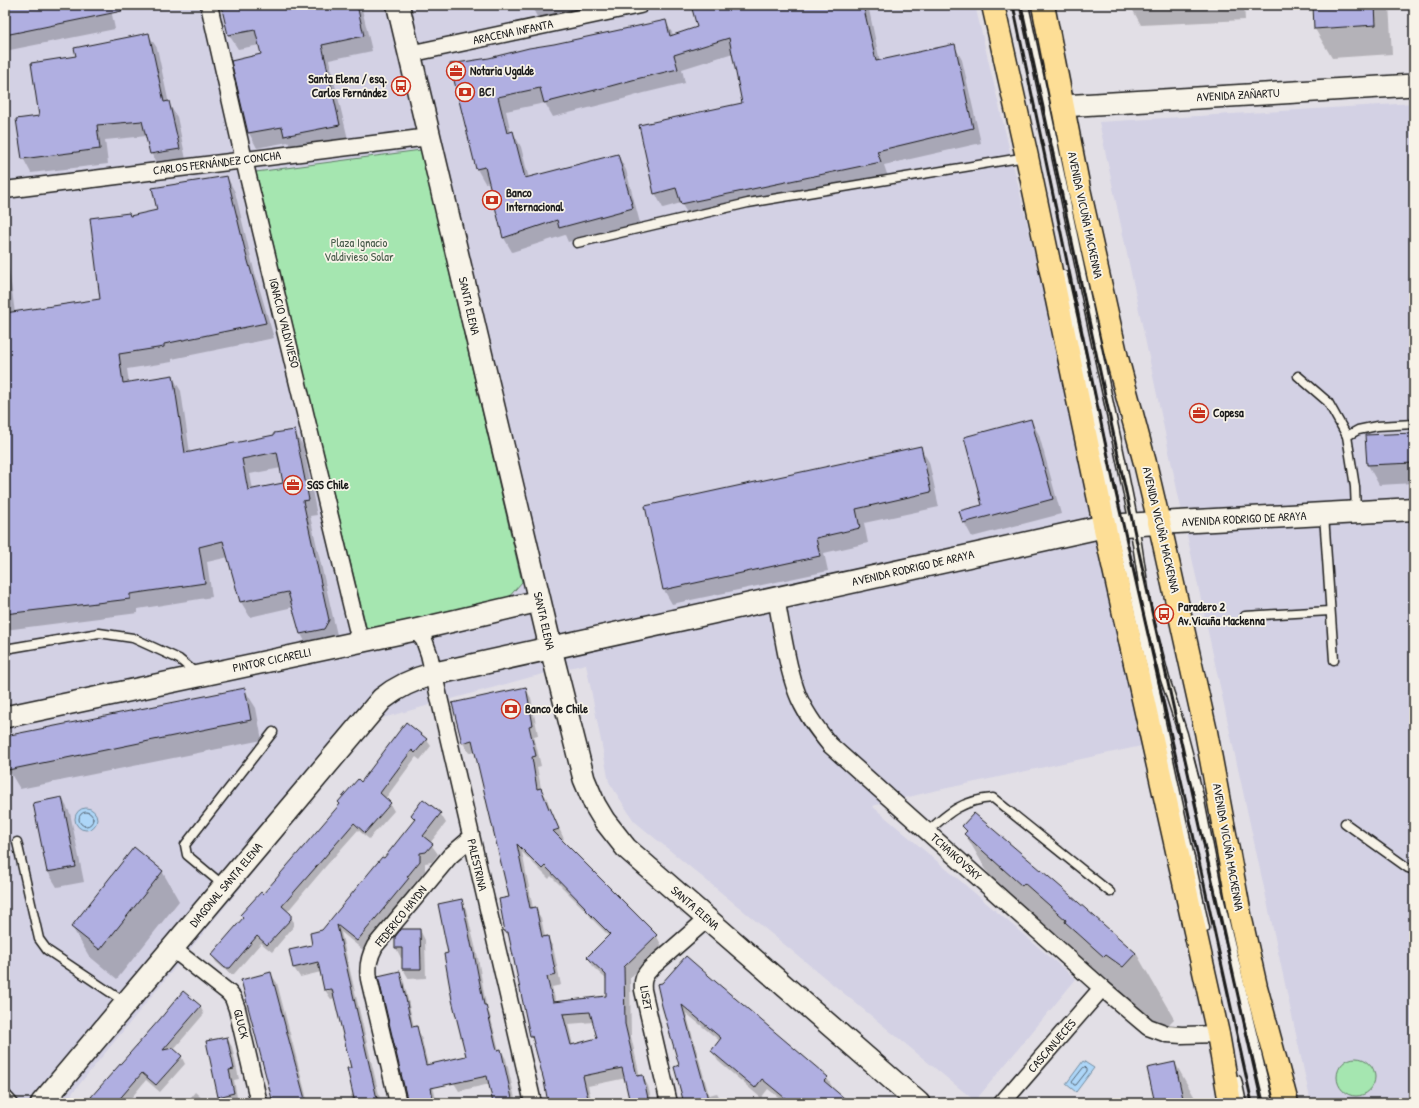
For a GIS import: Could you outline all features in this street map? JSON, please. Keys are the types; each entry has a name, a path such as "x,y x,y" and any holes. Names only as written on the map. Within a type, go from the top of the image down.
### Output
{"main road":[{"name":"SANTA ELENA","path":"398,5 551,649"},
{"path":"994,5 1027,157 1119,525 1218,1034 1230,1103"},
{"name":"AVENIDA VICUÑA MACKENNA","path":"1043,5 1079,189 1117,358 1160,524 1206,732 1241,920 1256,987 1287,1103"},
{"name":"AVENIDA RODRIGO DE ARAYA","path":"426,676 776,598 1119,525 1414,510"},
{"name":"DIAGONAL SANTA ELENA","path":"42,1103 382,699 393,690 426,676"}],"street":[{"name":"IGNACIO VALDIVIESO","path":"208,5 360,641"},
{"name":"ARACENA INFANTA","path":"409,54 640,5"},
{"name":"AVENIDA ZAÑARTU","path":"1062,106 1414,85"},
{"name":"CARLOS FERNÁNDEZ CONCHA","path":"5,190 429,137"},
{"name":"TCHAIKOVSKY","path":"776,598 797,693 811,721 830,745 1102,988 1148,1027 1166,1034 1218,1034"},
{"name":"PINTOR CICARELLI","path":"5,717 415,630 539,601"},
{"name":"PALESTRINA","path":"415,630 424,640 428,654 426,676 471,838 533,1103"},
{"name":"SANTA ELENA","path":"551,649 584,779 595,805 607,825 626,848 919,1103"},
{"name":"FEDERICO HAYDN","path":"398,1103 369,979 368,962 376,946 445,862 460,846 471,838"},
{"name":"LISZT","path":"669,1103 643,990 643,978 651,968 707,919"},
{"name":"GLUCK","path":"173,948 233,998 238,1009 256,1100"},
{"name":"CASCANUECES","path":"1002,1103 1102,988"}],"lane":[{"path":"1024,5 1119,525 1147,609 1165,679 1183,734 1199,796 1218,893 1269,1103"},
{"path":"577,243 748,203 1027,157"},
{"path":"1061,267 1151,668 1160,718 1207,936"},
{"path":"1298,376 1328,402 1348,436 1355,487 1356,513"},
{"path":"1348,436 1358,430 1377,426 1414,424"},
{"path":"1324,514 1334,660"},
{"path":"1244,616 1330,611"},
{"path":"5,648 99,633 133,638 179,659 198,675"},
{"path":"225,886 187,855 185,845 273,732"},
{"path":"927,832 961,805 976,800 993,798 1110,892"},
{"path":"1345,823 1408,868 1414,870"},
{"path":"17,842 39,939 47,950 126,1003"},
{"path":"1235,1072 1242,1103"},
{"path":"5,1093 14,1103"}],"shaded area":[{"path":"5,5 975,5 1101,532 1146,745 929,792 872,806 1076,979 975,1101 634,821 609,782 586,664 531,677 379,719 64,1103 5,1103"},
{"path":"1414,103 1414,1103 1311,1103 1178,494 1099,122"}],"green space":[{"name":"Plaza Ignacio Valdivieso Solar","path":"421,150 522,582 508,598 367,630 256,172"},
{"path":"1356,1058 1369,1064 1375,1077 1369,1090 1356,1096 1343,1090 1337,1077 1343,1064"}],"water":[{"path":"86,808 94,811 97,819 94,827 86,830 78,827 75,819 78,811"},
{"path":"1083,1061 1094,1068 1076,1092 1066,1084"}],"building":[{"path":"5,5 121,5 122,11 5,35"},
{"path":"221,5 357,5 364,36 322,45 340,125 284,136 282,127 248,133 231,61 261,54 255,30 228,35"},
{"path":"691,5 863,5 876,61 955,44 973,128 877,151 881,162 681,204 676,188 654,194 639,125 742,103 729,38 674,55 678,69 544,103 540,88 498,97 507,133 513,131 525,178 618,154 633,208 559,228 557,220 503,238 485,167 476,169 450,64 489,58 529,48 666,20 670,36 697,27"},
{"path":"1313,5 1375,5 1376,25 1314,29"},
{"path":"149,33 164,102 169,101 180,149 150,154 142,121 97,125 100,149 22,159 16,119 39,116 31,63 76,56 74,48"},
{"path":"227,176 246,254 266,323 164,344 164,347 119,354 123,383 173,375 185,453 274,435 274,433 295,430 309,500 303,501 329,620 324,629 300,634 288,592 240,602 223,541 199,547 205,583 130,594 130,599 5,614 5,313 100,299 90,218 129,213 130,216 157,210 152,188","holes":["277,452 283,483 248,490 242,459"]},
{"path":"1031,419 1053,499 963,523 959,511 982,505 964,437"},
{"path":"1414,433 1414,463 1367,465 1365,435"},
{"path":"921,446 931,492 856,509 860,528 816,538 820,556 663,590 645,506"},
{"path":"526,687 533,725 529,726 536,756 532,757 537,789 541,788 559,829 553,831 657,935 624,967 625,1024 637,1076 643,1075 649,1103 630,1103 622,1068 583,1076 589,1103 548,1103 544,1081 532,1036 530,1036 508,932 505,932 499,899 509,897 472,740 462,743 452,703","holes":["517,844 542,869 545,866 610,934 587,957 606,975 606,996 553,1002 547,977 556,975 548,936 542,937 536,907 530,908","590,1012 597,1038 571,1045 563,1014"]},
{"path":"245,688 251,720 8,770 5,757 5,736"},
{"path":"406,722 427,739 415,753 412,750 380,793 391,803 365,833 354,823 282,906 291,914 291,919 267,945 257,936 230,968 225,968 211,955 243,918 240,915 261,892 263,894 340,804 338,802 358,779 361,782"},
{"path":"62,797 76,867 47,872 33,803"},
{"path":"423,799 441,813 423,836 433,844 426,852 420,853 420,861 407,877 409,878 357,941 337,925 378,1103 355,1103 347,1068 351,1068 332,989 324,990 318,962 293,968 289,950 312,945 310,933 322,930 382,857 384,858 415,819 411,815"},
{"path":"974,813 1136,953 1123,967 1106,955 1104,957 1065,922 1066,920 1024,883 1022,886 964,834 967,831 962,826"},
{"path":"134,847 163,871 100,950 71,927"},
{"path":"462,899 484,1005 486,1005 497,1050 501,1049 513,1103 493,1103 487,1076 431,1088 434,1103 408,1103 378,976 400,971 412,1027 417,1026 426,1065 466,1056 452,1000 444,954 448,953 438,904"},
{"path":"401,929 420,929 421,969 402,969 402,948 395,948 395,937"},
{"path":"686,956 828,1077 824,1081 850,1103 791,1103 762,1079 755,1088 711,1051 721,1038 682,1005 709,1103 684,1103 674,1067 679,1065 657,984 662,983"},
{"path":"271,972 306,1103 273,1103 241,980"},
{"path":"183,991 201,1006 163,1050 173,1048 182,1056 156,1085 142,1073 116,1103 99,1103 91,1097 160,1019"},
{"path":"227,1037 234,1069 229,1070 234,1093 218,1097 206,1041"},
{"path":"1175,1062 1184,1103 1155,1103 1147,1068"}],"railway":[{"path":"1013,5 1113,480 1252,1103"},
{"path":"1021,5 1146,585 1262,1103"}],"place":[{"name":"Notaria Ugalde","path":"456,71"},
{"name":"Santa Elena / esq. Carlos Fernández","path":"401,86"},
{"name":"BCI","path":"465,92"},
{"name":"Banco Internacional","path":"492,200"},
{"name":"Copesa","path":"1199,413"},
{"name":"SGS Chile","path":"293,485"},
{"name":"Paradero 2 Av.Vicuña Mackenna","path":"1164,614"},
{"name":"Banco de Chile","path":"511,709"}]}
